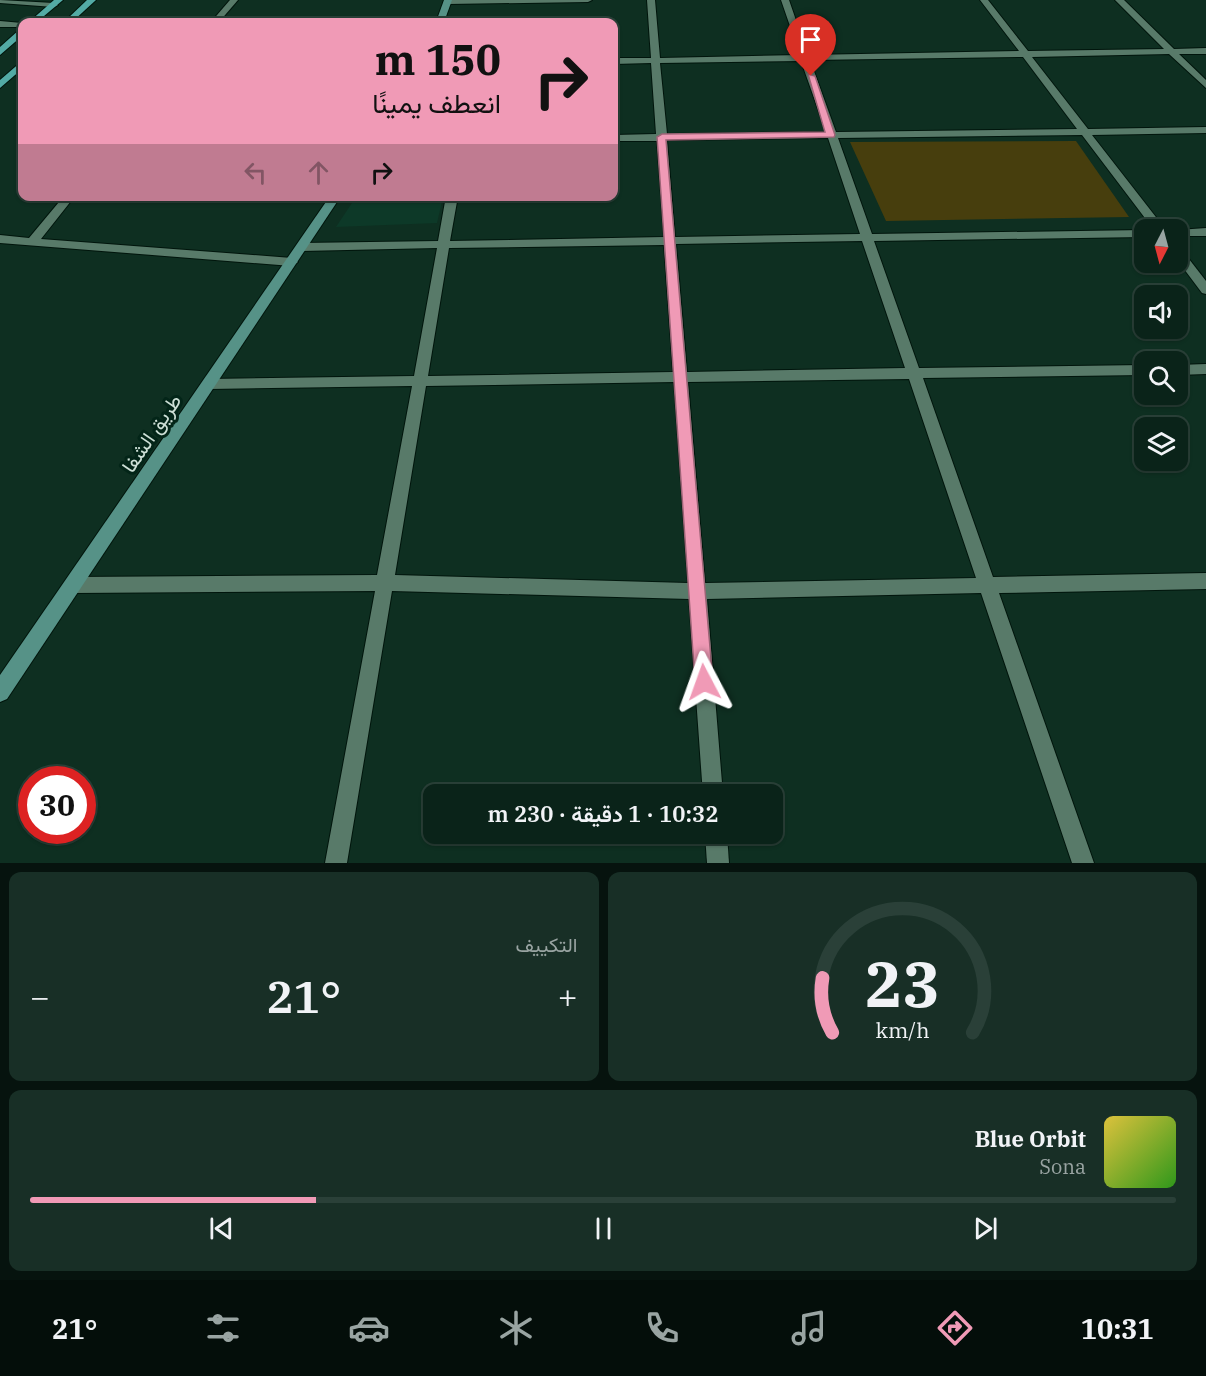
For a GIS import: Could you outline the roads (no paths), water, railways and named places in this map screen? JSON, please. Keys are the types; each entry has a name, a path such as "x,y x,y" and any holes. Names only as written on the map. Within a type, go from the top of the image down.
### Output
{"main road":[{"path":"72,18 92,0"},
{"path":"38,18 56,2"},
{"path":"0,52 18,36"},
{"path":"0,86 18,68"}],"street":[{"path":"218,18 234,0"},
{"path":"442,18 448,1 588,0"},
{"path":"651,0 712,784"},
{"path":"785,0 1083,863"},
{"path":"984,0 1152,219"},
{"path":"1119,0 1206,85"},
{"path":"0,1 56,2"},
{"path":"0,24 18,25"},
{"path":"618,61 1206,51"},
{"path":"618,138 1206,130"},
{"path":"33,241 66,201"},
{"name":"طريق الشفا","path":"0,692 333,201"},
{"path":"336,863 451,201"},
{"path":"1188,233 1206,232"},
{"path":"302,247 1134,233"},
{"path":"0,238 292,262"},
{"path":"1188,266 1206,290"},
{"path":"1188,369 1206,369"},
{"path":"209,384 1134,370"},
{"path":"73,585 384,583 697,591 1206,581"},
{"path":"717,844 718,863"}]}
